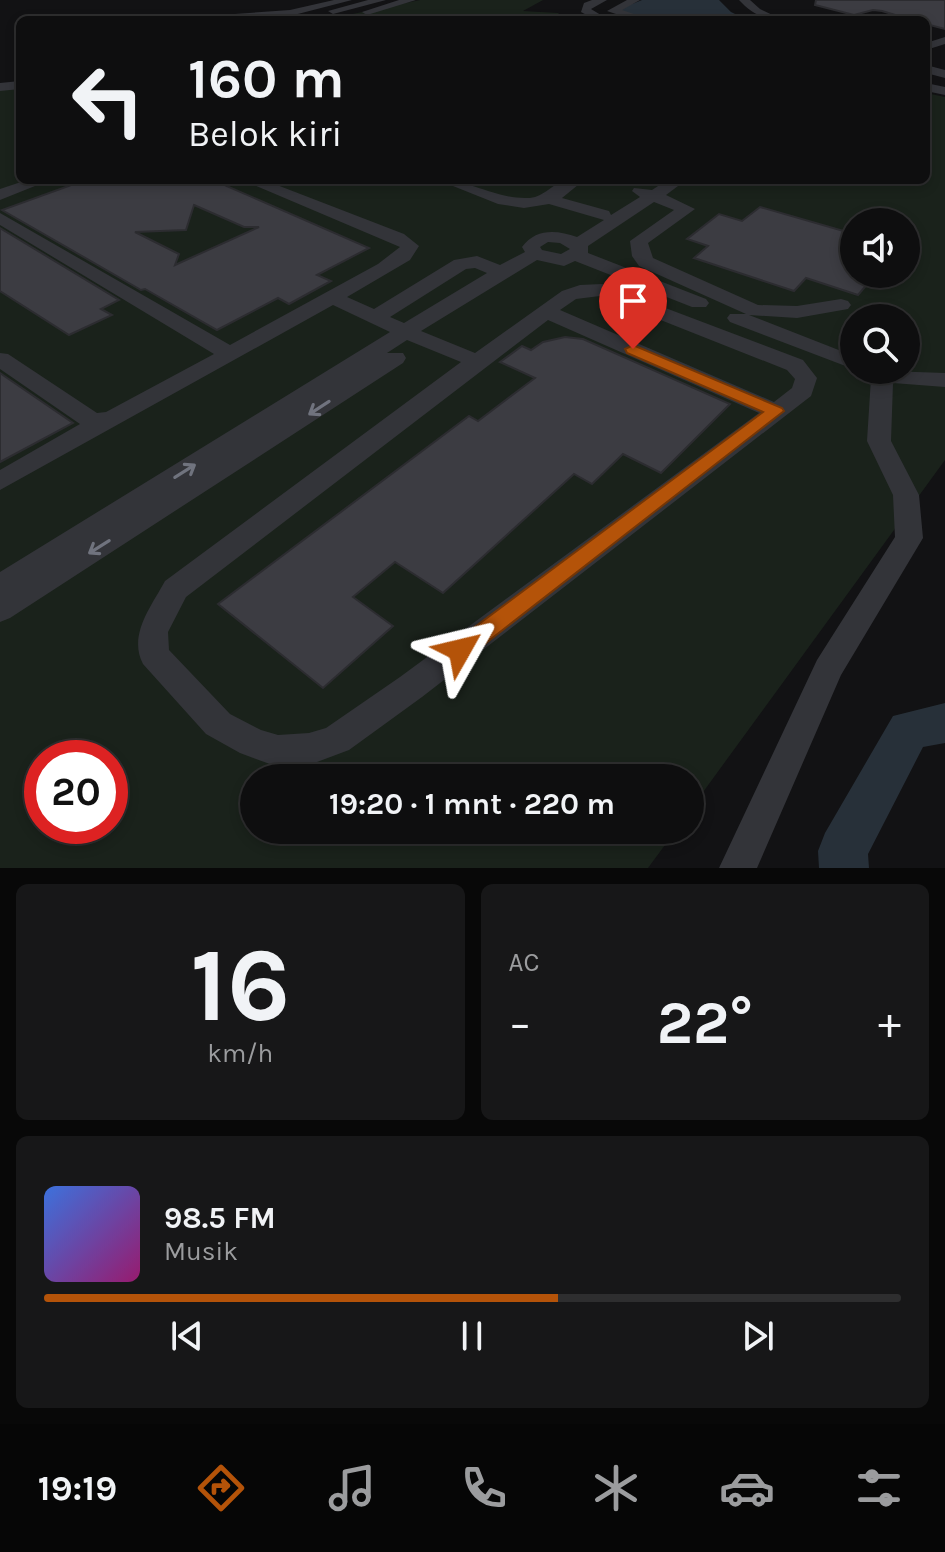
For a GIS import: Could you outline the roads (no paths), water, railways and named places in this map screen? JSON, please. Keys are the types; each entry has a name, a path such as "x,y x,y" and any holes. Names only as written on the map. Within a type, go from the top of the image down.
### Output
{"lane":[{"path":"248,16 381,0"},
{"path":"345,16 411,0"},
{"path":"596,16 585,10 588,5 602,0"},
{"path":"609,16 597,12 602,5 619,0"},
{"path":"631,16 612,11 635,0"},
{"path":"735,0 748,12 758,16"},
{"path":"744,0 756,11 768,16"},
{"path":"298,16 355,2"},
{"path":"0,195 31,184"},
{"path":"0,481 404,256 410,246 398,238 260,184"},
{"path":"458,184 521,205 535,205 570,184"},
{"path":"414,336 501,272 542,256 564,260 603,215 649,189"},
{"path":"574,245 649,189"},
{"path":"649,189 687,209 639,241 641,256 646,262 755,311 797,312 840,305"},
{"path":"549,199 603,215"},
{"path":"0,218 230,354"},
{"path":"574,245 840,358"},
{"path":"0,610 255,438 542,256"},
{"path":"376,317 461,264 477,262 501,272"},
{"path":"580,291 614,292 795,365 806,378 806,385 803,391 411,687 337,739 309,749 278,751 218,724 154,655 153,632 175,589 477,361 580,291"},
{"path":"332,297 414,336 477,361"},
{"path":"547,312 775,411"},
{"path":"0,359 87,418 103,421"},
{"path":"920,377 945,380"},
{"path":"738,868 828,669 909,538 906,495 879,441 870,384"},
{"path":"0,586 255,438"}],"waterway":[{"path":"844,868 843,851 909,730 945,723"}]}
